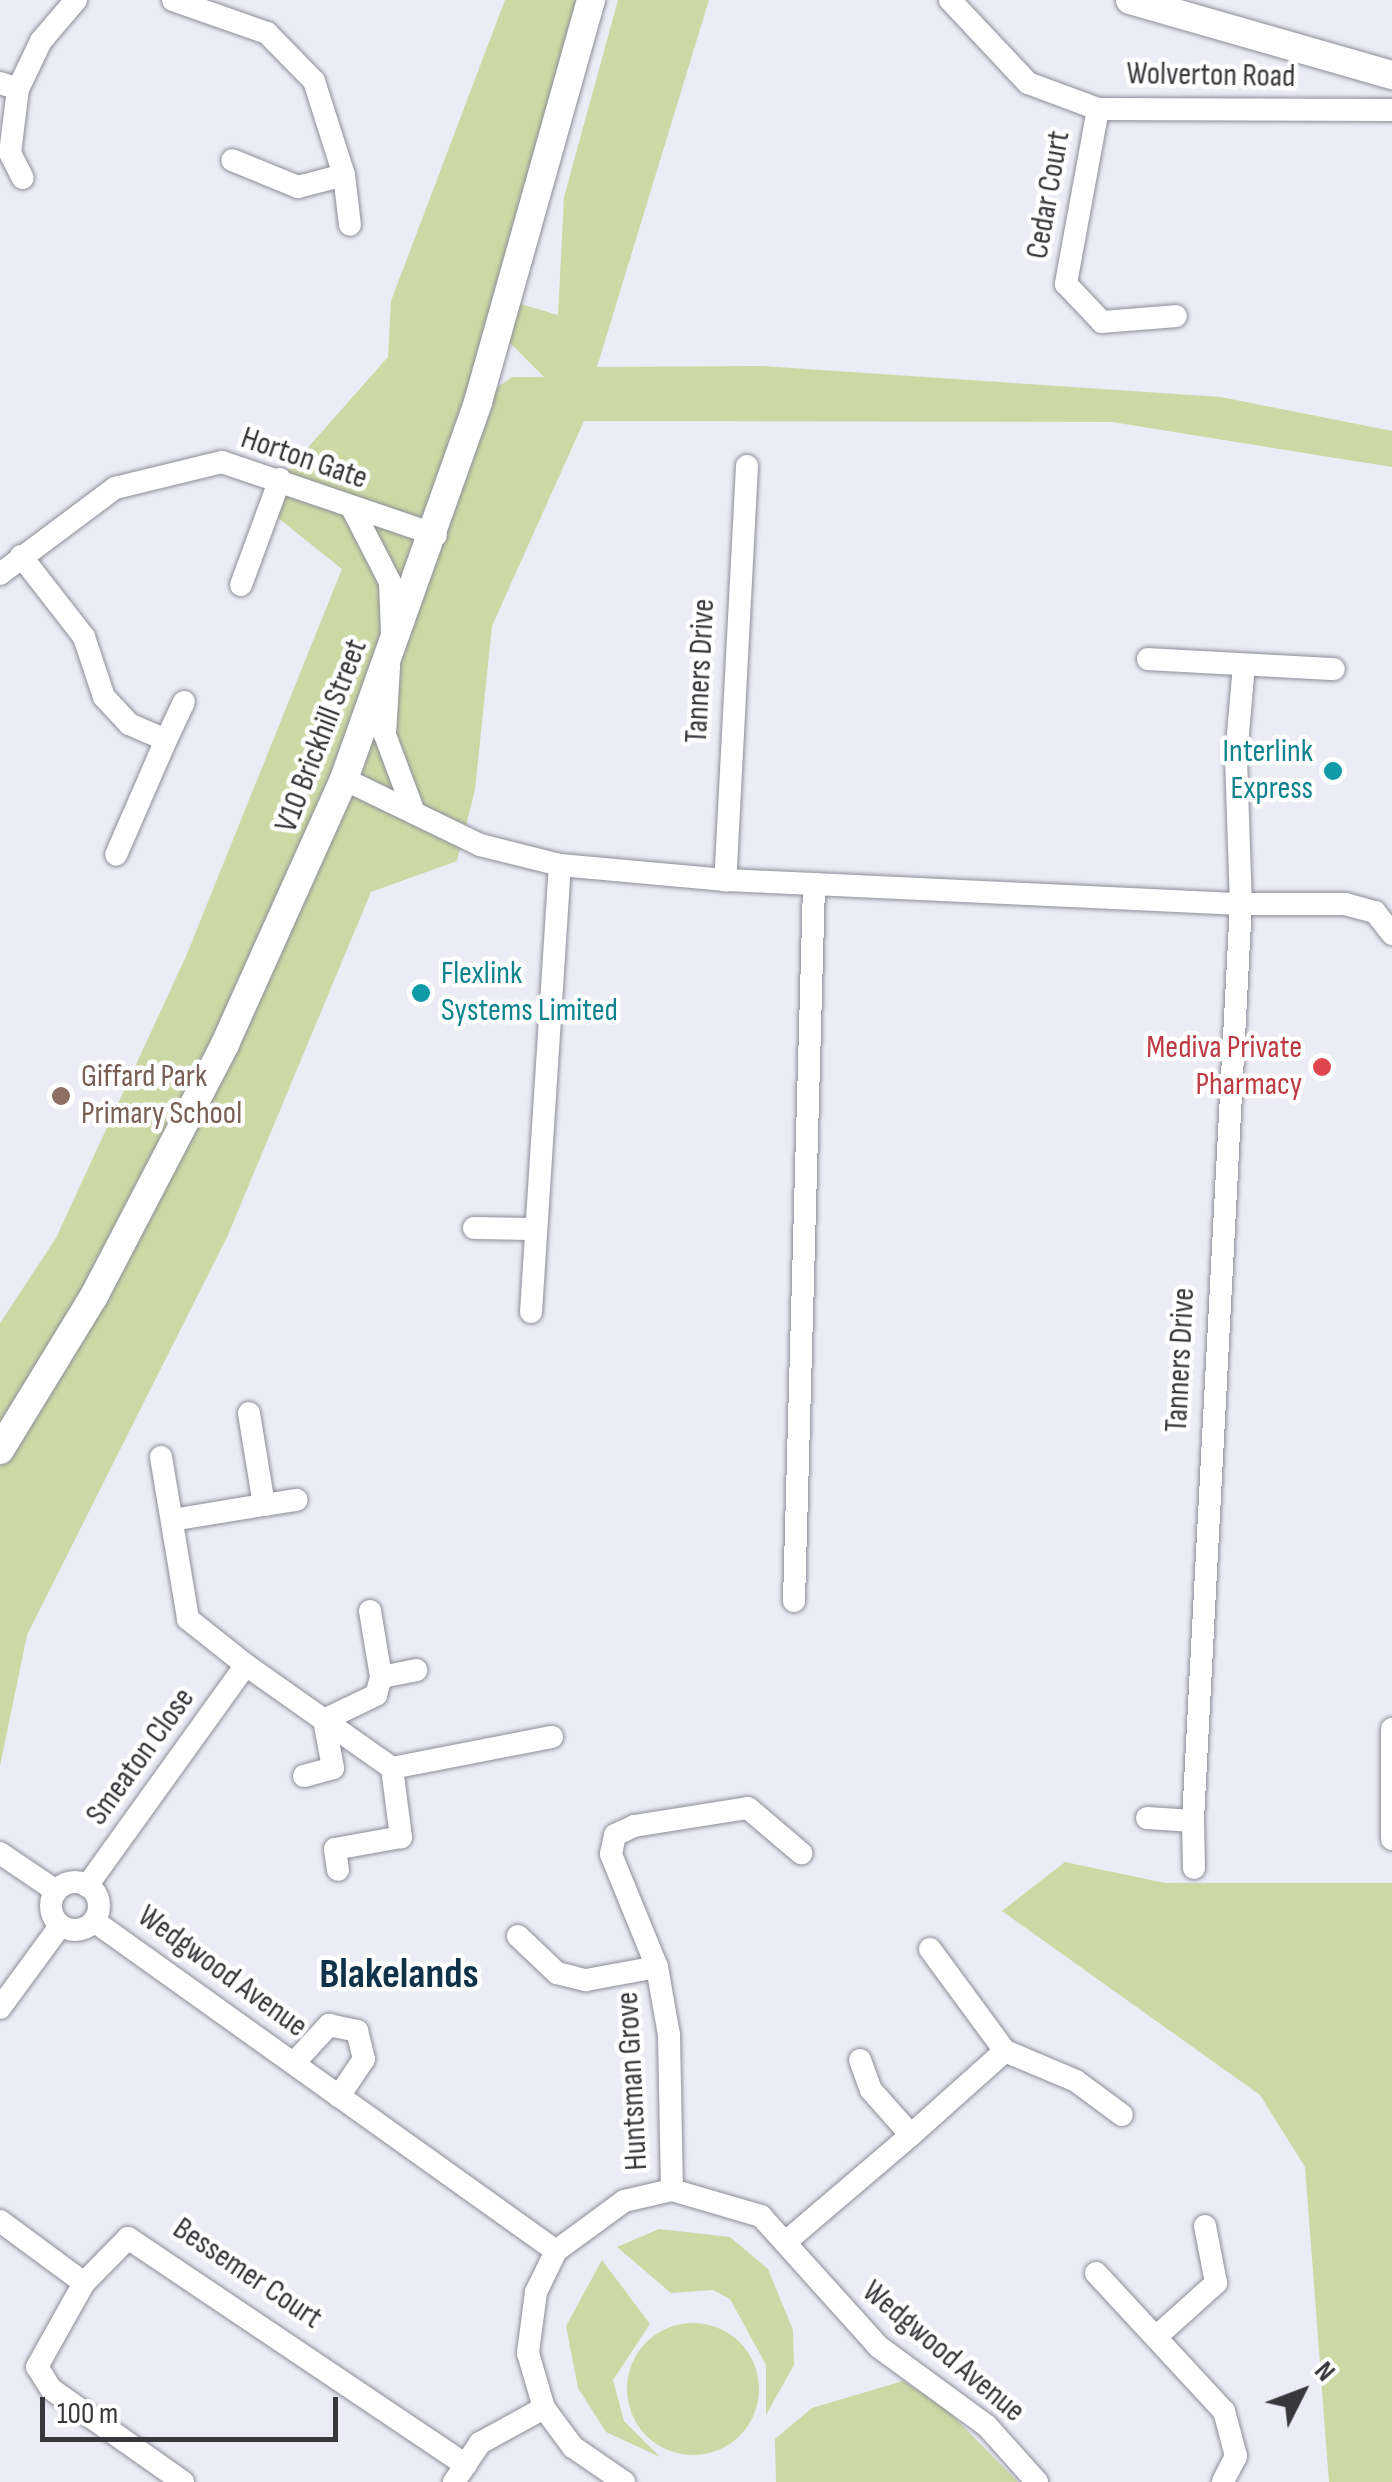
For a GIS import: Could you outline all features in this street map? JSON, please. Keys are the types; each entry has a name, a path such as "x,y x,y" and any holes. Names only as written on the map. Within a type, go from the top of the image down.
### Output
{"street":[{"path":"23,178 10,153 15,116 9,86 76,0"},
{"path":"172,0 267,33 314,82 344,175 350,225"},
{"name":"V10 Brickhill Street","path":"0,1450 94,1296 224,1044 344,779 436,535 478,402 592,0"},
{"name":"Wolverton Road","path":"950,0 1028,83 1098,109 1392,110"},
{"name":"Wolverton Road","path":"1130,0 1392,75"},
{"name":"Cedar Court","path":"1098,109 1066,284 1102,322 1176,316"},
{"path":"232,160 298,187 344,175"},
{"name":"Horton Gate","path":"0,574 115,488 178,466 222,462 436,535"},
{"name":"Tanners Drive","path":"725,880 747,466"},
{"path":"241,585 280,479"},
{"path":"352,508 390,582 391,655 385,735 414,812"},
{"path":"21,556 84,637 104,697 129,724 166,740"},
{"path":"1148,659 1334,669"},
{"name":"Tanners Drive","path":"1194,1868 1192,1821 1241,904 1244,665"},
{"path":"116,855 184,702"},
{"path":"344,779 480,845 560,865 725,880 1241,904 1344,904 1375,912 1392,934"},
{"path":"531,1312 532,1229 560,865"},
{"path":"794,1601 814,884"},
{"path":"474,1228 532,1229"},
{"path":"249,1412 264,1505"},
{"path":"161,1457 188,1618 246,1665 392,1768 552,1737"},
{"path":"172,1520 297,1500"},
{"path":"324,1720 376,1695 381,1676 370,1610"},
{"name":"Smeaton Close","path":"88,1886 246,1665"},
{"path":"381,1676 416,1670"},
{"path":"304,1776 333,1768 324,1720"},
{"path":"1392,1729 1392,1839"},
{"path":"338,1870 335,1849 401,1838 392,1768"},
{"name":"Huntsman Grove","path":"672,2190 669,2034 658,1967 611,1854 615,1835 748,1808 801,1853"},
{"path":"1146,1818 1192,1821"},
{"path":"0,1853 56,1891 88,1886 98,1898 94,1921 82,1930 60,1926"},
{"path":"56,1891 51,1909 60,1926"},
{"name":"Wedgwood Avenue","path":"94,1921 556,2251"},
{"path":"0,2008 60,1926"},
{"name":"Huntsman Grove","path":"518,1936 557,1973 586,1980 658,1967"},
{"path":"930,1949 1004,2051 1076,2080 1122,2116"},
{"path":"294,2064 329,2025 358,2031 364,2058 338,2096"},
{"path":"788,2240 1004,2051"},
{"path":"860,2060 871,2090 911,2135"},
{"name":"Wedgwood Avenue","path":"624,2482 573,2447 544,2408 528,2353 536,2292 556,2251 624,2201 672,2190 716,2196 788,2240 879,2347 988,2426 1038,2482"},
{"path":"0,2221 84,2283"},
{"path":"1156,2337 1216,2283 1205,2226"},
{"name":"Bessemer Court","path":"184,2482 51,2389 37,2368 84,2283 111,2247 128,2238 150,2245 460,2473 480,2443 544,2408"},
{"path":"1096,2273 1235,2431 1223,2482"}],"green space":[{"path":"505,0 582,0 507,300 558,315 564,197 618,0 709,0 597,367 761,366 1221,397 1392,431 1392,467 1112,422 584,421 492,626 475,790 457,861 371,892 228,1235 27,1635 0,1766 0,1323 56,1238 187,954 342,569 268,510 280,479 388,357 391,301","holes":["499,332 544,377 512,377 479,400"]},
{"path":"1065,1862 1165,1883 1392,1883 1392,2482 1329,2482 1305,2167 1260,2095 1002,1911"},
{"path":"659,2229 730,2237 768,2269 793,2330 794,2365 766,2415 766,2365 730,2299 713,2290 671,2293 617,2247"},
{"path":"602,2260 650,2324 613,2380 624,2421 660,2457 606,2432 578,2388 566,2326"},
{"path":"693,2323 718,2328 740,2342 754,2364 759,2389 754,2414 740,2436 718,2450 693,2455 668,2450 646,2436 632,2414 627,2389 632,2364 646,2342 668,2328"},
{"path":"903,2381 942,2405 1018,2482 776,2482 775,2439 812,2408"}],"place":[{"name":"Interlink Express","path":"1333,771"},
{"name":"Flexlink Systems Limited","path":"421,993"},
{"name":"Mediva Private Pharmacy","path":"1322,1067"},
{"name":"Giffard Park Primary School","path":"61,1096"}],"district":[{"name":"Blakelands","path":"399,1975"}]}
